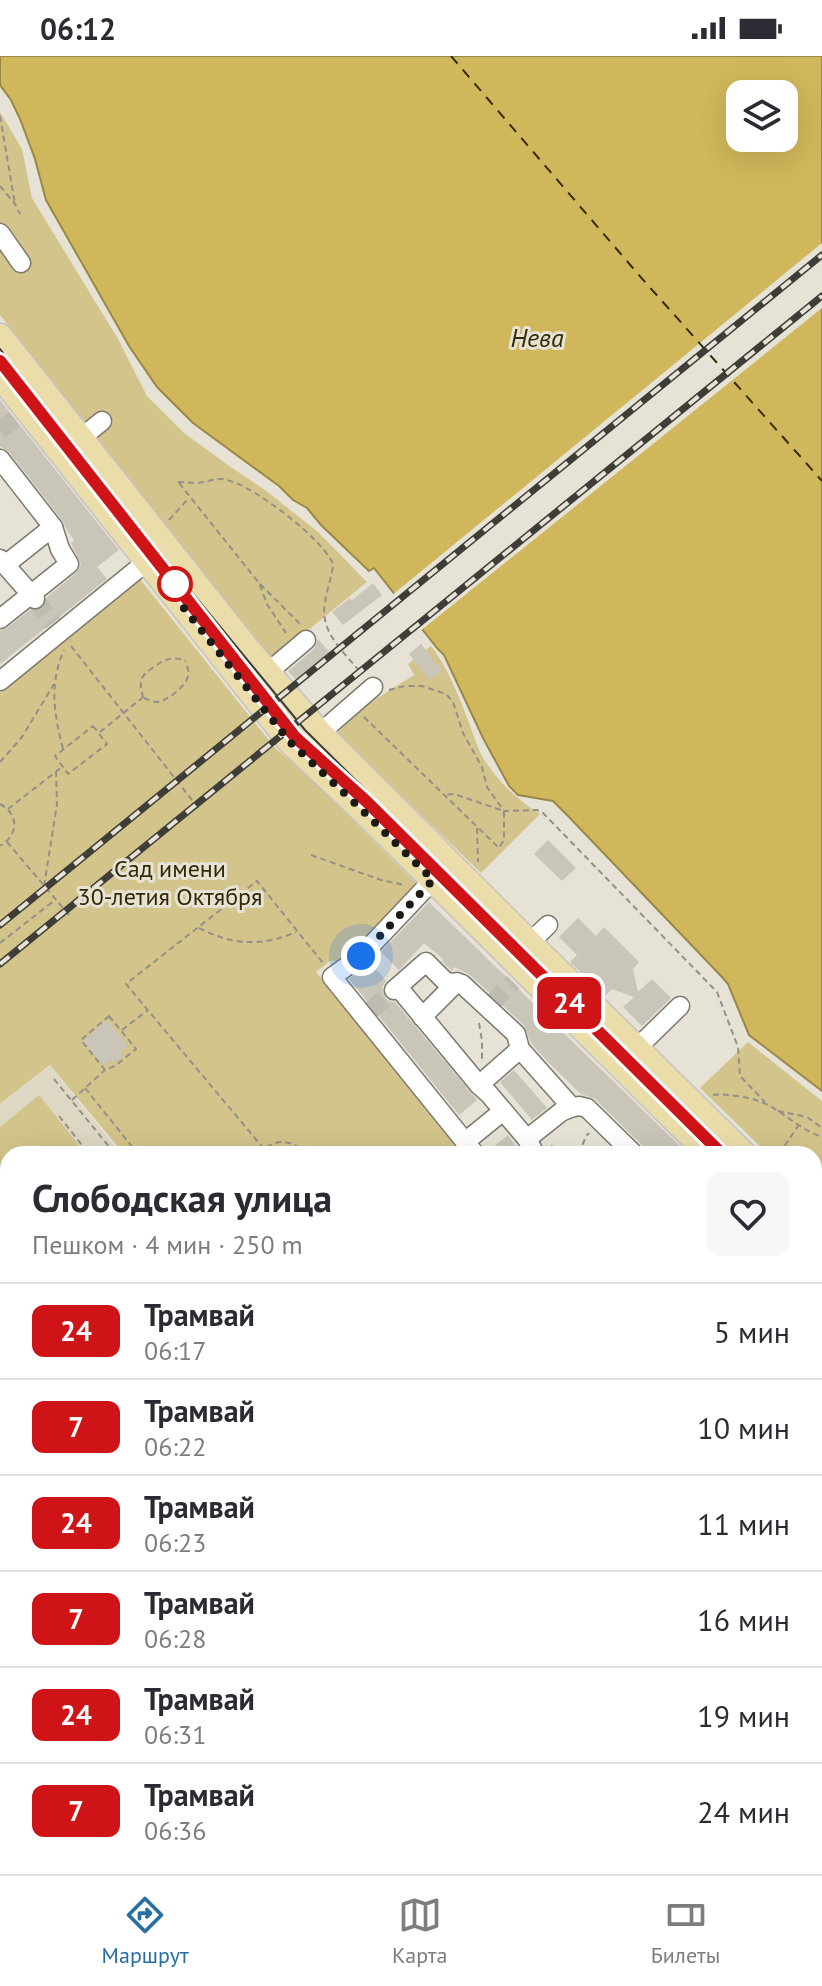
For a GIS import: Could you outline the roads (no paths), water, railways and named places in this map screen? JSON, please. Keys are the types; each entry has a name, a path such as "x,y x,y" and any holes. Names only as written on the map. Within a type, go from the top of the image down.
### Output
{"main road":[{"path":"0,336 81,438 158,545 290,742 520,964 701,1146"},
{"path":"0,376 21,414 158,545 520,964 637,1048 736,1146"}],"street":[{"path":"0,233 21,263"},
{"path":"81,438 102,421"},
{"path":"0,459 53,527 69,564 33,596 0,619"},
{"path":"33,596 3,562 53,527"},
{"path":"0,681 56,628 158,545"},
{"path":"267,673 303,640"},
{"path":"320,733 373,687"},
{"path":"433,880 361,956 332,977 367,1013 468,1146"},
{"path":"520,964 548,925"},
{"path":"570,1108 520,1049 516,1034 490,1006 462,984 446,982 426,962 396,989 531,1146 561,1112 579,1106 587,1108 626,1146"},
{"path":"422,1017 457,982"},
{"path":"637,1048 680,1006"},
{"path":"479,1085 520,1049"},
{"path":"472,1146 503,1111"}],"water":[{"name":"Нева","path":"0,56 822,56 822,1091 749,1035 728,984 553,801 518,795 509,786 444,655 374,568 369,571 307,508 193,423 157,387 129,346 46,200 35,159 11,100 0,85"}],"tunnel":[{"path":"0,430 15,419"},
{"path":"35,599 53,623"},
{"path":"491,1004 513,982"},
{"path":"370,1011 394,990"}],"tram line":[{"path":"0,349 181,579 305,730 725,1146"},
{"name":"24","path":"0,361 295,737 366,801 714,1146"},
{"path":"264,698 295,737 317,758"}],"railway":[{"path":"0,925 822,255"},
{"path":"0,964 822,296"}],"park label":[{"name":"Сад имени 30-летия Октября","path":"170,883"}]}
